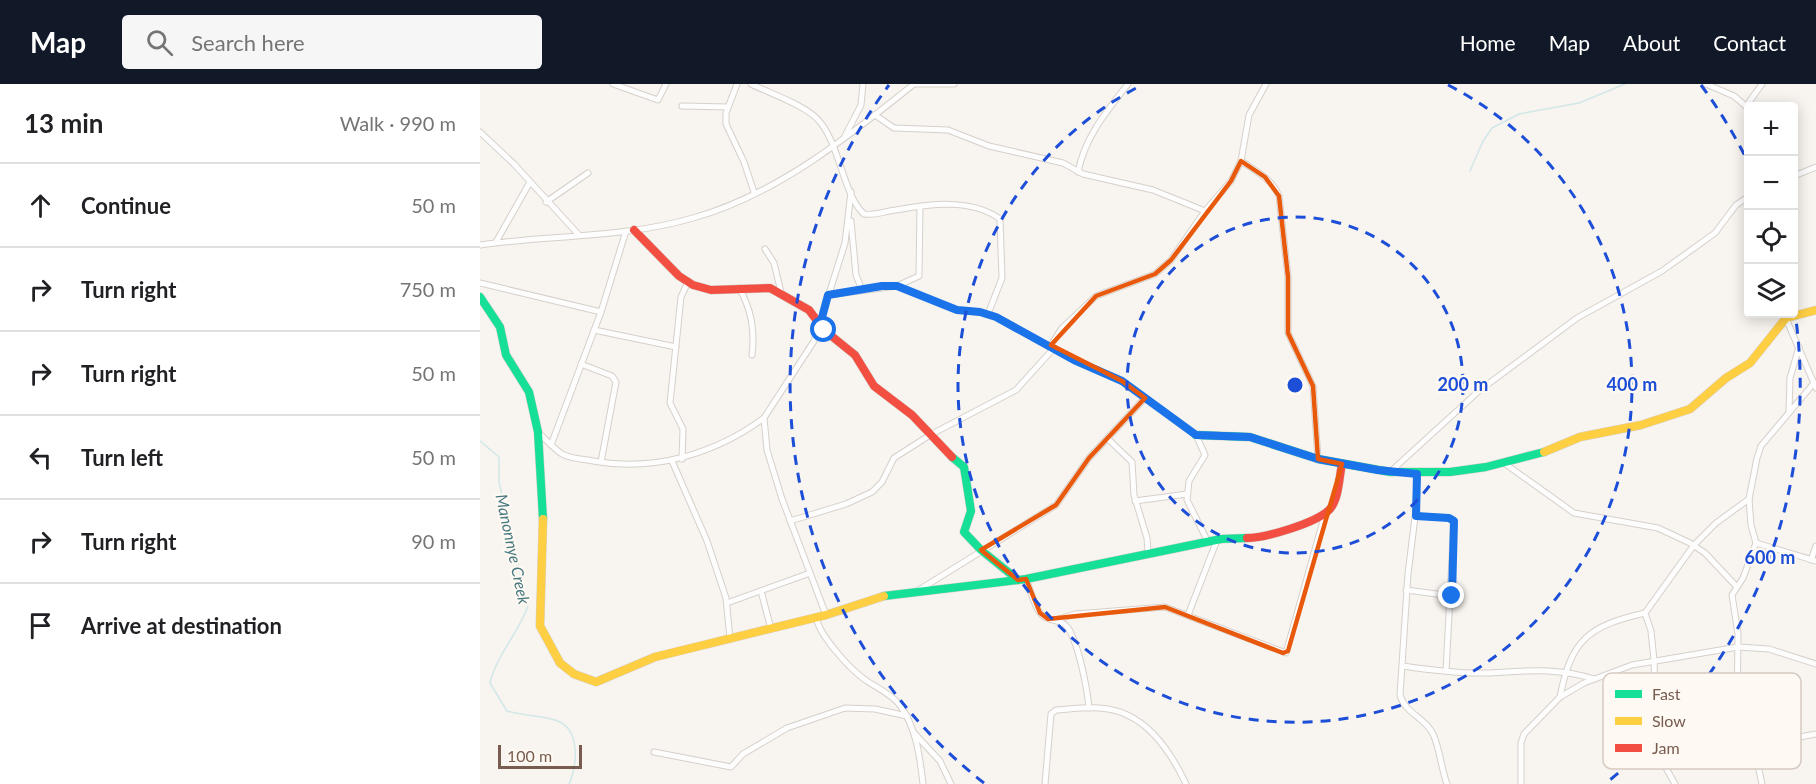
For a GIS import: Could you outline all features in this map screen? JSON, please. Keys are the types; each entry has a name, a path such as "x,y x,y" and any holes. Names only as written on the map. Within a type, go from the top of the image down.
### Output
{"street":[{"path":"613,84 658,100 666,84"},
{"path":"737,84 728,106 726,124 744,162 754,192"},
{"path":"751,84 815,117 835,146 859,210 868,215 920,206 973,206 1000,219 1002,278 988,314"},
{"path":"844,138 861,105 863,84"},
{"path":"480,244 630,230 692,219 754,192 835,146 914,84 954,84"},
{"path":"1078,172 1085,145 1103,114 1128,84"},
{"path":"790,521 846,504 872,492 882,482 894,458 930,435 1016,390 1052,347 1062,328 1096,296 1155,274 1171,260 1205,211 1232,181 1241,161 1250,115 1266,84"},
{"path":"1706,84 1734,96 1744,104"},
{"path":"1751,102 1762,84"},
{"path":"682,106 728,106"},
{"path":"875,115 894,128 948,130 989,146 1059,162 1078,172 1153,190 1205,211"},
{"path":"480,132 578,234"},
{"path":"1241,161 1265,177 1275,187 1279,196 1288,277 1288,333 1313,386 1318,459"},
{"path":"1798,174 1816,167"},
{"path":"546,202 588,173"},
{"path":"496,242 530,182"},
{"path":"538,432 567,456 602,462 672,461 741,435 764,418 807,354 820,325 845,243 851,192"},
{"path":"1390,472 1480,390 1576,318 1662,271 1715,233 1736,205 1744,200"},
{"path":"828,295 897,286 919,276 920,206"},
{"path":"850,215 856,275 862,290"},
{"path":"630,230 688,282 711,290 765,288 781,292 809,310 820,325 852,352 874,386 912,415 966,472 971,511 964,530 981,550 1022,579 1040,613 1069,629 1084,676 1089,708"},
{"path":"551,445 630,230"},
{"path":"765,249 774,263 781,292"},
{"path":"682,459 683,429 670,403 681,297 688,282"},
{"path":"480,283 601,312"},
{"path":"897,286 957,310 988,314 1074,360 1122,381 1196,435 1205,455 1189,481 1187,500 1208,542"},
{"path":"739,288 747,299 751,318 752,355"},
{"path":"480,297 500,327 506,355 529,392 538,432 543,505 540,627 560,663 574,674 596,682 655,657 816,618 884,596 910,595 1022,579 1217,540 1264,538 1326,513"},
{"path":"1798,313 1816,310"},
{"path":"1196,435 1250,437 1318,459 1390,472 1417,474 1450,472 1504,463 1557,449 1580,437 1641,425 1690,409 1726,378 1750,363 1763,350 1784,318"},
{"path":"1738,673 1738,646 1732,601 1756,543 1751,525 1749,499 1761,446 1789,412 1815,386 1786,318"},
{"path":"594,330 676,347"},
{"path":"1789,412 1790,378 1799,347"},
{"path":"581,364 612,376 616,382 602,462"},
{"path":"910,595 981,550 1000,542 1056,505 1089,458 1144,398"},
{"path":"764,418 769,458 826,615"},
{"path":"1108,439 1132,462 1135,501 1147,538 1148,553"},
{"path":"672,461 707,541 727,603 730,639"},
{"path":"1504,463 1574,513 1658,528 1694,545 1737,587"},
{"path":"1056,620 1075,614 1156,607 1188,615 1286,653 1326,513 1335,500 1342,464"},
{"path":"1417,474 1416,516 1406,590 1400,695 1402,704 1427,725 1434,735 1447,784"},
{"path":"1135,501 1187,494"},
{"path":"1560,697 1582,639 1609,623 1644,613 1694,545 1716,523 1749,499"},
{"path":"1416,516 1449,518 1454,521 1452,596 1446,671"},
{"path":"1188,615 1217,540"},
{"path":"1756,543 1814,561 1816,546"},
{"path":"727,603 810,573"},
{"path":"1406,590 1452,596"},
{"path":"760,591 771,629"},
{"path":"1644,613 1651,632 1654,673"},
{"path":"816,618 819,630 850,665 865,680 894,699 907,716 913,732 923,784"},
{"path":"1611,673 1654,660 1738,646 1769,649 1816,664"},
{"path":"1403,666 1446,671 1568,671 1595,679"},
{"path":"1521,784 1521,743 1524,734 1560,697 1603,676"},
{"path":"654,752 731,767 743,754 787,728 844,708 875,709 907,716"},
{"path":"1045,784 1051,714 1056,710 1089,708 1119,711 1133,717 1171,753 1186,784"},
{"path":"913,732 940,761 951,784"},
{"path":"1801,737 1816,734"},
{"path":"1667,769 1675,784"},
{"path":"1760,769 1762,784"}],"highlighted area":[{"path":"1241,161 1265,177 1279,196 1288,277 1288,333 1313,386 1318,459 1342,464 1288,651 1283,653 1165,607 1048,619 1040,613 1026,579 1018,580 981,550 1056,505 1089,458 1145,398 1122,381 1051,345 1096,296 1155,274 1171,260 1231,181"}],"waterway":[{"path":"1470,171 1483,141 1492,128 1519,114 1579,103 1625,84"},
{"name":"Manonnye Creek","path":"480,441 499,457 499,482 528,606 497,663 490,683 507,711 558,721 571,733 575,759 569,784"}],"traffic: fast":[{"path":"480,297 500,327 506,355 529,392 538,432 543,519"},
{"path":"1196,435 1250,437 1318,459 1390,472 1450,472 1486,467 1544,452"},
{"path":"952,457 964,467 971,511 964,532 981,550 1018,580"},
{"path":"884,596 1026,579 1221,539 1247,538"}],"traffic: slow":[{"path":"1544,452 1580,437 1641,425 1690,409 1726,378 1750,363 1786,318 1816,310"},
{"path":"543,519 540,626 560,663 574,674 596,682 655,657 826,615 884,596"}],"traffic: jam":[{"path":"634,230 679,276 693,285 711,290 770,288 809,310 824,330 855,355 874,386 912,415 952,457"},
{"path":"1247,538 1290,529 1330,509 1338,488 1342,464"}],"route":[{"path":"824,330 820,325 828,295 887,285 897,286 963,312 980,312 996,317 1051,345 1074,360 1122,381 1196,435 1250,437 1318,459 1390,472 1417,474 1416,516 1449,518 1454,521 1452,596"}]}
